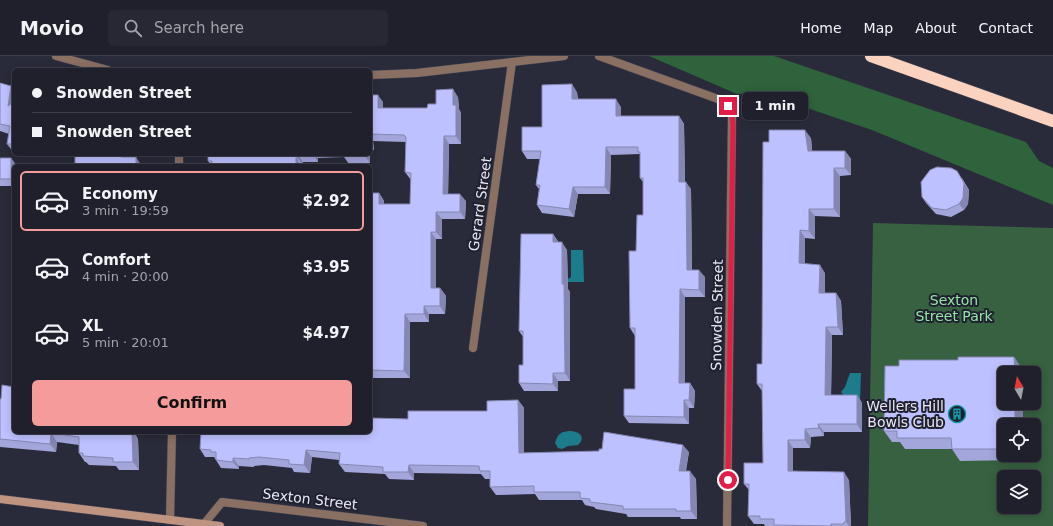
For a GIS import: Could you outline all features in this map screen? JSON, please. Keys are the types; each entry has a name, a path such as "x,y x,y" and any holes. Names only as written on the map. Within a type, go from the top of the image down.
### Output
{"highway":[{"path":"871,56 1053,121"}],"main road":[{"path":"0,498 220,526"}],"street":[{"path":"56,56 101,68"},
{"path":"372,75 417,73 564,56"},
{"name":"Snowden Street","path":"599,56 718,99 728,106 732,114 727,526"},
{"name":"Gerard Street","path":"473,348 512,62"},
{"path":"170,520 172,434"},
{"name":"Sexton Street","path":"204,524 222,502 423,526"}],"green space":[{"path":"649,56 774,56 1026,142 1039,161 1053,168 1053,205 872,130 760,92 737,94"},
{"name":"Sexton Street Park","path":"873,223 1053,228 1053,526 868,526"}],"water":[{"path":"571,250 583,250 584,282 568,282 568,279 571,277"},
{"path":"850,373 861,373 860,401 847,400 841,392 845,387"},
{"path":"569,431 578,433 582,439 581,442 578,445 568,446 562,449 558,448 555,443 558,436 563,432"}],"building":[{"path":"0,83 11,86 8,106 12,103 12,144 7,144 10,126 0,124"},
{"path":"572,84 572,99 616,99 616,116 679,116 679,182 686,182 687,270 699,270 699,290 680,289 679,383 690,383 689,400 684,400 684,417 624,416 624,389 635,389 635,328 630,328 629,251 636,251 637,215 643,215 643,178 640,178 640,152 638,152 638,147 606,147 605,187 573,187 569,209 537,205 540,185 536,185 541,151 522,151 522,127 542,127 542,85"},
{"path":"453,89 453,105 456,105 456,136 444,136 443,194 460,194 460,212 436,212 436,232 431,232 431,288 440,288 440,306 424,306 424,314 405,314 404,371 372,370 372,193 379,193 379,204 410,204 411,173 405,172 406,137 404,135 372,134 372,95 378,95 378,108 427,108 428,104 436,104 436,90"},
{"path":"769,130 805,130 808,151 845,151 845,168 834,168 834,209 809,209 809,231 800,230 799,263 820,265 819,293 836,293 838,327 826,327 825,395 857,395 857,424 818,424 819,428 805,429 805,440 788,440 788,471 844,472 846,522 844,522 844,524 831,524 831,526 774,525 774,519 760,519 760,516 748,516 749,484 744,484 744,463 763,463 762,384 757,384 757,364 762,364 763,142 769,142"},
{"path":"75,156 136,157 136,164 75,164"},
{"path":"208,156 298,156 298,158 296,158 296,164 212,164 212,161 208,161"},
{"path":"0,158 11,158 11,179 0,179"},
{"path":"937,167 951,168 957,171 964,183 963,198 959,204 946,210 932,208 922,197 921,182 930,170"},
{"path":"521,234 553,234 553,242 562,242 565,373 553,373 553,384 519,383 519,365 523,365 523,331 519,331"},
{"name":"Wellers Hill Bowls Club","path":"958,357 1014,357 1015,366 997,366 997,410 1015,410 1015,418 997,418 997,449 952,449 951,438 897,438 897,431 884,431 885,366 899,366 899,360 958,360"},
{"path":"2,385 12,387 12,434 51,434 50,444 0,439"},
{"path":"518,400 519,453 599,451 599,449 602,449 604,432 683,445 679,471 690,471 691,511 676,511 676,509 623,509 623,506 590,502 590,499 580,498 580,492 534,492 534,486 490,487 490,471 480,471 479,466 409,465 408,472 383,472 383,467 339,464 340,453 306,450 304,465 289,464 289,460 259,457 249,459 233,458 233,462 216,460 216,452 200,449 201,434 372,434 372,418 408,419 408,411 487,411 487,401"},
{"path":"58,434 132,434 133,462 113,462 113,458 83,456 83,453 79,453 79,437"}],"place":[{"name":"Wellers Hill Bowls Club","path":"957,414"}],"route":[{"path":"728,106 732,114 733,125 728,480"}]}
